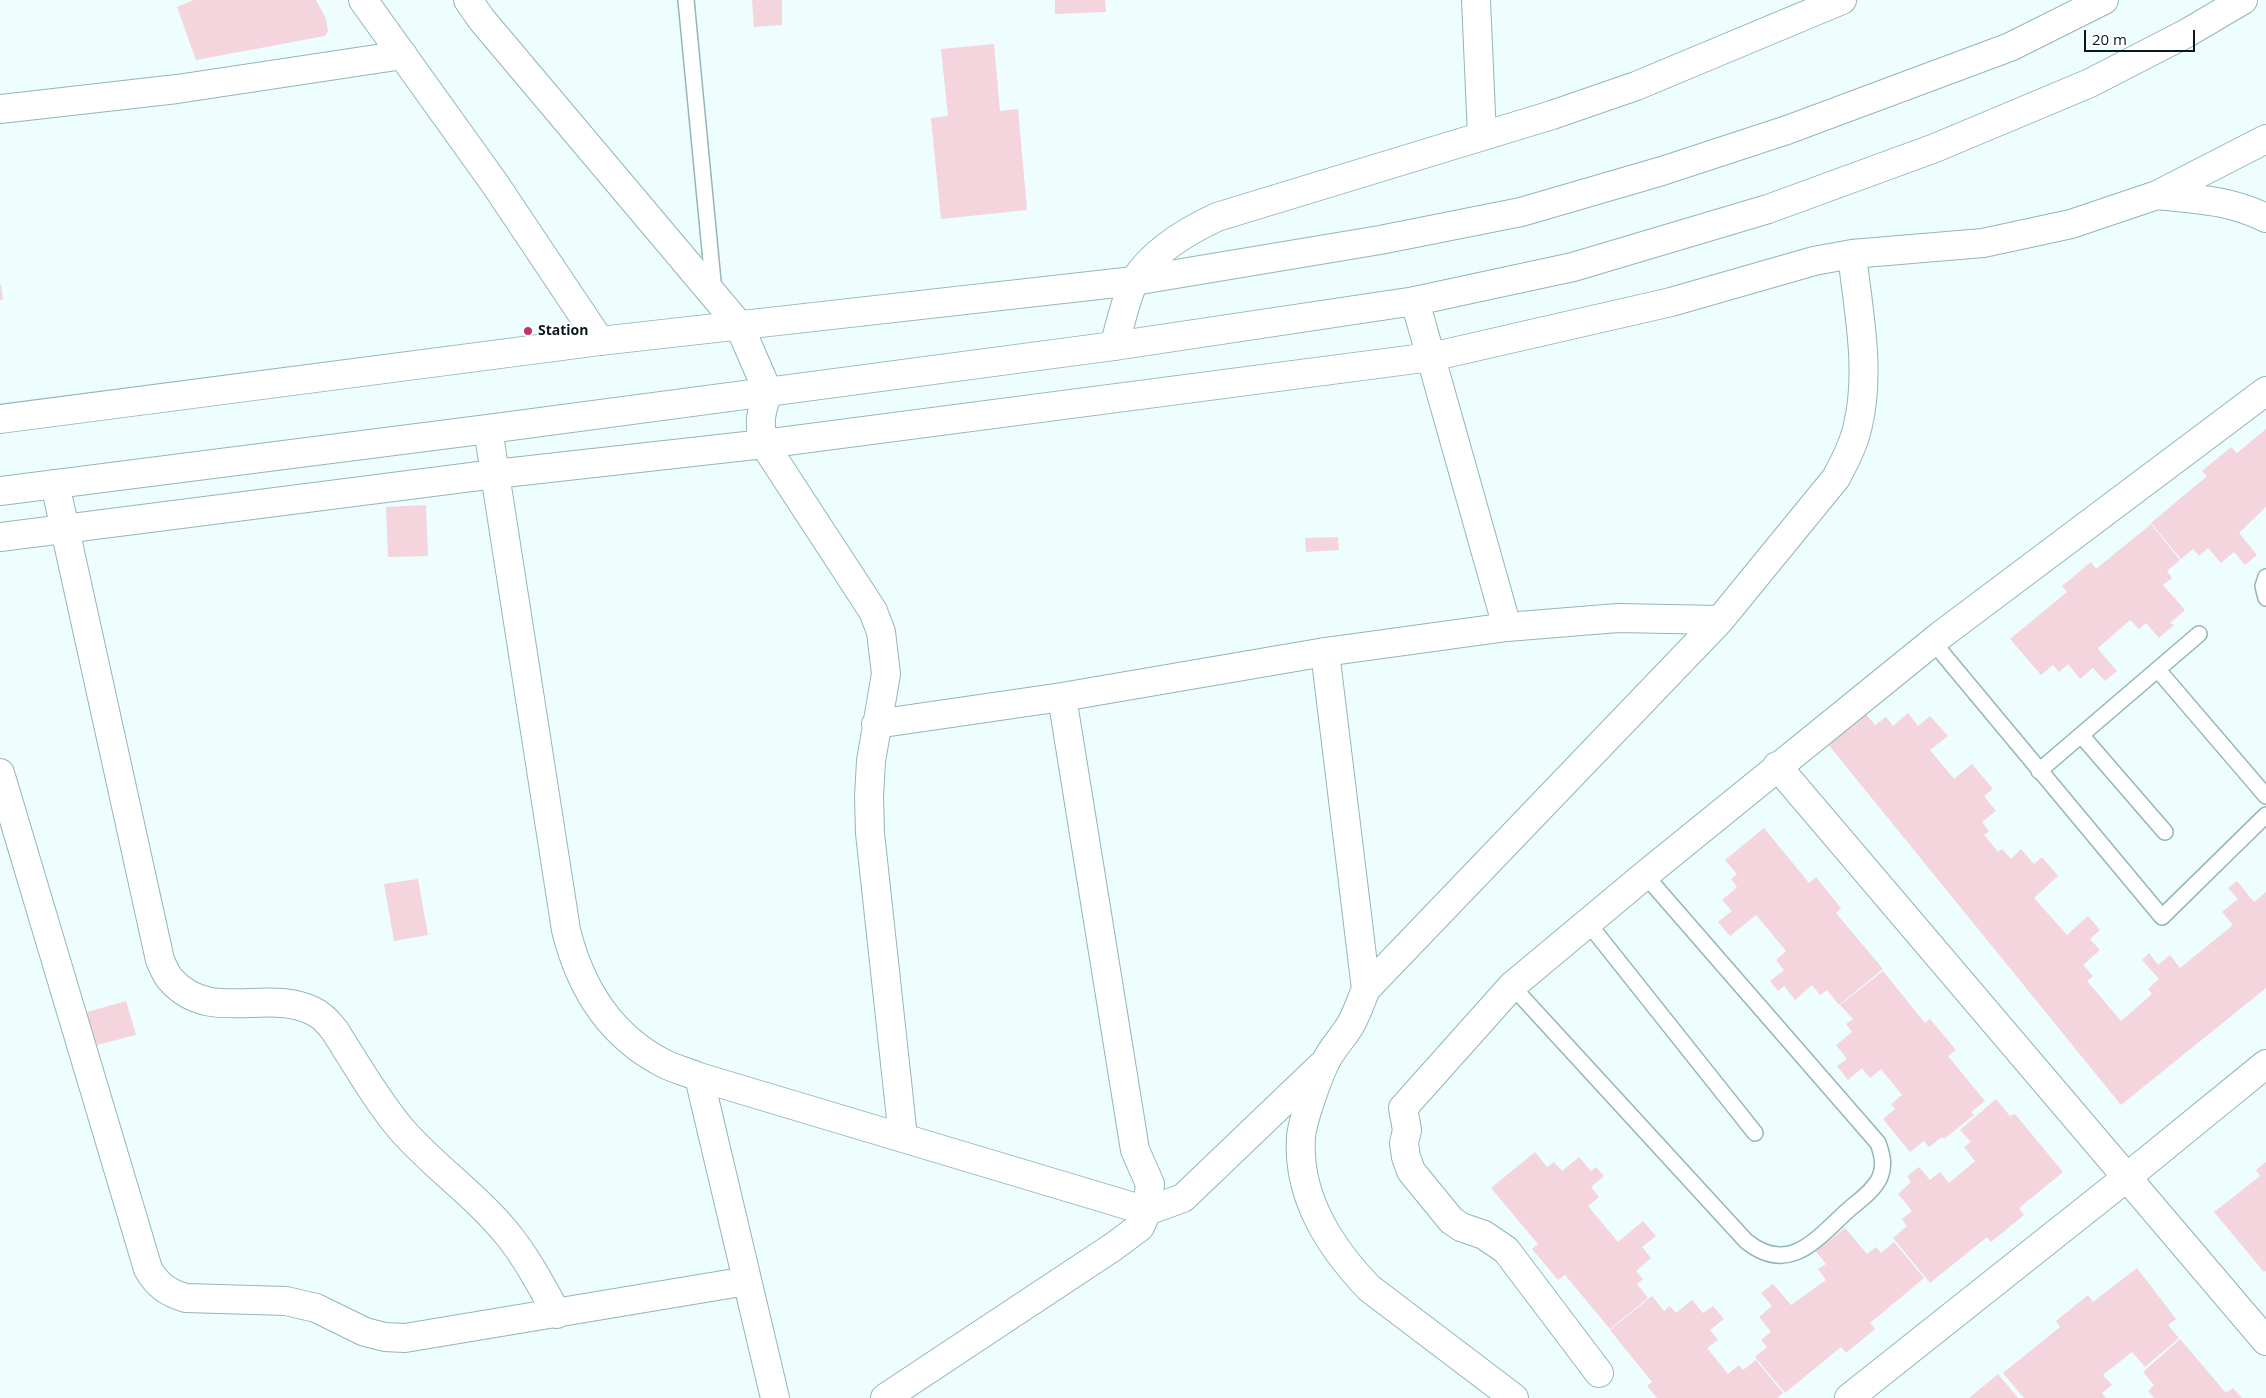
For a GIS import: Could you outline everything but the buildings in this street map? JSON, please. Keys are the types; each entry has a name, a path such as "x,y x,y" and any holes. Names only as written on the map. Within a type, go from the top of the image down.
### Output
{"main road":[{"path":"363,0 495,184 600,341"},
{"path":"468,0 482,20 739,325 768,392 760,413 759,423 764,444 862,591 873,611 881,632 886,674 884,696 876,724 869,797 870,833 902,1137"},
{"path":"1476,0 1482,136"},
{"path":"1114,346 1134,281 1163,250 1192,230 1217,217 1552,115 1636,86 1842,0"},
{"path":"0,491 488,429 1114,346 1415,301 1573,267 1768,210 1935,148 2090,83 2187,33 2243,0"},
{"path":"0,418 600,341 1134,281 1380,240 1530,209 1662,171 1787,130 2010,48 2091,3"},
{"path":"0,109 177,89 403,55"},
{"path":"0,537 495,474 764,444 1431,357 1671,302 1795,266 1852,254 1983,243 2028,235 2114,211 2157,195 2266,139"},
{"path":"2157,195 2225,202 2248,209 2266,218"},
{"path":"488,429 566,930 573,960 585,987 602,1012 642,1050 663,1063 699,1077 1147,1211 1182,1198 1324,1063 1351,1024 1366,989 1720,620 1836,478 1849,453 1860,418 1863,399 1864,371 1852,254"},
{"path":"1415,301 1507,627"},
{"path":"1599,1373 1506,1250 1484,1235 1461,1227 1451,1220 1411,1171 1404,1143 1407,1130 1403,1108 1512,986 1645,875 1777,766 1933,642 2266,390"},
{"path":"55,484 160,960 170,979 187,994 207,1003 287,1003 314,1011 326,1021 335,1031 380,1101 402,1130 475,1200 508,1236 535,1274 557,1314"},
{"path":"876,724 1062,697 1325,652 1507,627 1618,618 1720,620"},
{"path":"1325,652 1366,989"},
{"path":"885,1398 1113,1247 1140,1227 1147,1211 1150,1184 1135,1150 1062,697"},
{"path":"1777,766 2266,1341"},
{"path":"0,773 148,1269 158,1284 171,1293 186,1298 286,1301 302,1304 330,1314 365,1332 406,1338 747,1281"},
{"path":"1324,1063 1301,1136 1303,1168 1308,1197 1320,1224 1353,1271 1369,1288 1514,1398"},
{"path":"1849,1398 2266,1064"},
{"path":"699,1077 775,1398"}],"lane":[{"path":"686,0 715,297"},
{"path":"2266,577 2263,586 2266,598"},
{"path":"2038,771 2199,634"},
{"path":"1933,642 2038,771 2162,917 2266,815"},
{"path":"2158,670 2266,796"},
{"path":"2081,735 2165,832"},
{"path":"1512,986 1746,1241 1758,1250 1771,1255 1786,1255 1800,1252 1812,1243 1876,1184 1883,1165 1878,1143 1645,875"},
{"path":"1588,923 1755,1133"}],"place":[{"name":"Station","path":"528,331"}]}
